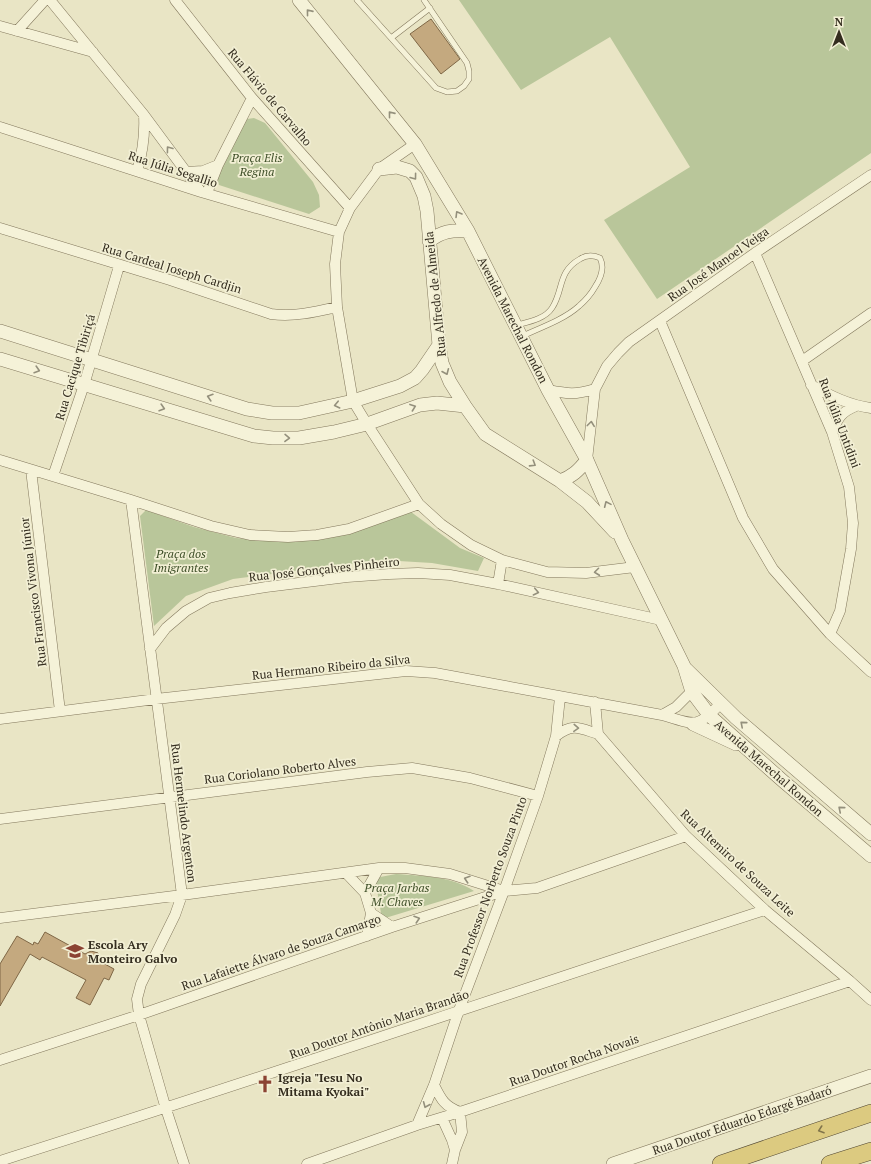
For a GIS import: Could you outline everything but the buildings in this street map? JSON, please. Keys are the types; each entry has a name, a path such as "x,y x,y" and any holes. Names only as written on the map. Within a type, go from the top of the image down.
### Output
{"highway":[{"path":"721,1164 871,1113"},
{"path":"830,1164 871,1151"}],"street":[{"path":"17,31 45,0"},
{"path":"50,0 144,115 186,172 204,193 252,98"},
{"name":"Rua Flávio de Carvalho","path":"175,0 252,98 350,208"},
{"name":"Avenida Marechal Rondon","path":"299,0 418,149 468,231 548,390 587,460 622,540 710,716 871,856"},
{"path":"0,26 93,52"},
{"path":"137,171 144,142 144,115"},
{"name":"Rua Júlia Segallio","path":"0,127 204,193 340,232"},
{"path":"418,149 402,153 379,169 350,208 340,232 335,264 337,307 353,401 419,504 442,524 471,544 502,560 547,572 586,573 635,567"},
{"path":"186,172 202,171 218,165"},
{"name":"Rua Alfredo de Almeida","path":"379,169 397,167 404,168 416,177 421,186 426,203 442,363 450,382 464,406 485,434 560,481 587,502 622,540"},
{"name":"Rua José Manoel Veiga","path":"587,460 595,389 607,366 618,352 629,342 755,253 871,175"},
{"name":"Rua Cardeal Joseph Cardjin","path":"0,228 120,266 170,280 271,314 284,316 296,315 337,307"},
{"path":"429,241 439,234 451,230 468,231"},
{"name":"Rua Júlia Untidini","path":"755,253 832,432 849,486 853,523 851,549 840,611 830,634"},
{"name":"Rua Cacique Tibiriçá","path":"53,476 84,385 120,266"},
{"path":"802,361 871,313"},
{"path":"660,321 743,518 773,569 830,634 871,672"},
{"path":"0,331 247,408 272,413 299,413 353,401 400,386 414,378 422,370 439,345"},
{"path":"0,359 254,436 273,438 299,438 334,432 367,424 420,405 437,403 464,406"},
{"path":"811,385 856,406 871,408"},
{"path":"548,390 566,394 578,394 595,389"},
{"path":"832,432 838,418 847,410 856,406"},
{"path":"0,460 211,526 250,535 288,537 349,529 419,504"},
{"path":"560,481 578,471 587,460"},
{"name":"Rua Francisco Vivona Júnior","path":"31,470 60,711"},
{"name":"Rua Hermelindo Argenton","path":"131,500 182,896 175,915 141,984 137,999 139,1015 166,1109 184,1164"},
{"path":"498,584 502,560"},
{"name":"Rua José Gonçalves Pinheiro","path":"150,649 166,628 186,611 209,598 230,593 347,577 411,573 450,575 498,584 661,620"},
{"name":"Rua Hermano Ribeiro da Silva","path":"0,719 156,699 406,671 435,673 560,697 595,702 662,715 692,724"},
{"path":"662,715 676,707 696,687"},
{"name":"Avenida Marechal Rondon","path":"696,687 720,704 792,768 871,834"},
{"name":"Rua Professor Norberto Souza Pinto","path":"417,1125 434,1085 459,1010 538,796 556,736 560,697"},
{"path":"556,736 565,728 576,727 598,734 595,702"},
{"path":"692,724 700,722 710,716 720,704"},
{"path":"692,724 749,750"},
{"name":"Rua Altemiro de Souza Leite","path":"598,734 686,836 765,910 871,1000"},
{"name":"Rua Coriolano Roberto Alves","path":"0,819 367,772 412,768 470,778 538,796"},
{"path":"783,781 792,768"},
{"name":"Rua Lafaiette Álvaro de Souza Camargo","path":"0,1060 139,1015 392,927 504,891 537,888 686,836"},
{"path":"0,918 182,896 379,868 405,868 450,874 504,891"},
{"path":"365,893 379,868"},
{"path":"346,873 365,893 371,913 367,936"},
{"name":"Rua Doutor Antônio Maria Brandão","path":"0,1161 166,1109 459,1010 765,910"},
{"path":"371,913 392,927"},
{"name":"Rua Doutor Rocha Novais","path":"307,1164 417,1125 442,1118 850,981"},
{"name":"Rua Doutor Eduardo Edargé Badaró","path":"613,1164 871,1076"},
{"path":"434,1085 442,1100 450,1108 460,1112 462,1132 455,1150 452,1164"},
{"path":"848,1120 871,1109"},
{"path":"442,1118 455,1150"}],"lane":[{"path":"357,0 436,88 447,92 458,91 469,79 467,63 424,0"},
{"path":"391,38 430,8"},
{"path":"588,256 600,258 603,269 600,280 590,295 579,306 564,315 518,331 544,316 552,309 563,277 567,269 572,264 581,258 588,256"}],"green space":[{"path":"459,0 871,0 871,153 657,299 604,220 690,167 610,37 521,90"},
{"name":"Praça Elis Regina","path":"254,118 265,123 313,182 319,195 320,207 309,214 219,185 216,174 241,123 247,119"},
{"name":"Praça dos Imigrantes","path":"407,509 460,548 484,558 478,571 432,563 382,560 233,579 186,596 154,626 140,516 146,510 194,527 236,538 270,541 304,540"},
{"name":"Praça Jarbas M. Chaves","path":"396,874 426,876 456,882 474,891 382,919 375,878"}],"place":[{"name":"Escola Ary Monteiro Galvo","path":"75,951"},
{"name":"Igreja \"Iesu No Mitama Kyokai\"","path":"265,1084"}]}
